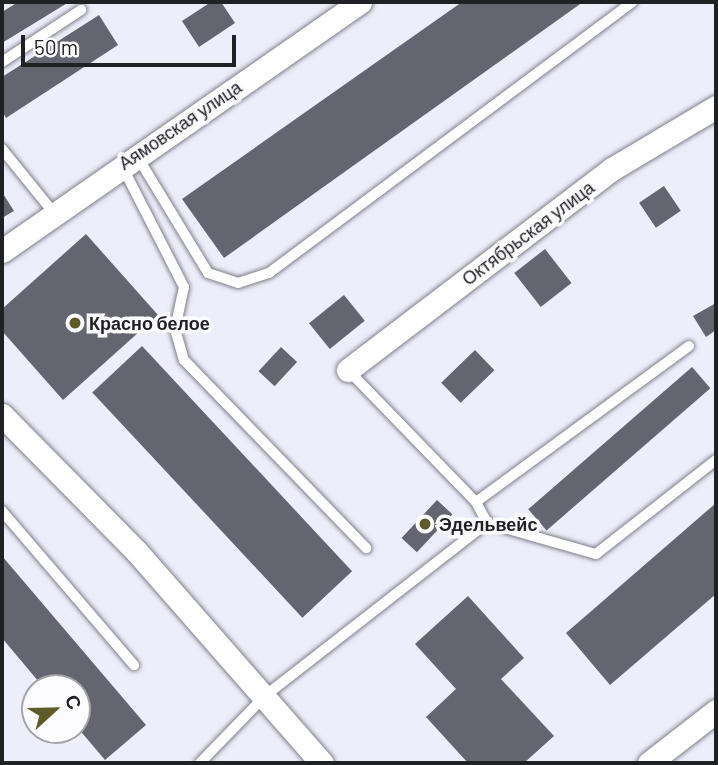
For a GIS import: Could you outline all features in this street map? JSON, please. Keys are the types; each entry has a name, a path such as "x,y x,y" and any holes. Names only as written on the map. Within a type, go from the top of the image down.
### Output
{"street":[{"name":"Аямовская улица","path":"2,251 53,212 360,2"},
{"name":"Октябрьская улица","path":"348,370 612,169 716,107"},
{"path":"2,415 137,552 266,695 322,763"},
{"path":"649,763 714,716"}],"lane":[{"path":"129,161 208,273 238,283 269,273 632,2"},
{"path":"2,62 81,10"},
{"path":"2,149 53,212"},
{"path":"129,161 184,287 175,329 184,360 366,548"},
{"path":"476,502 689,346"},
{"path":"348,370 476,502 487,523 596,554 716,460"},
{"path":"2,511 134,665"},
{"path":"200,763 266,695 487,523"}],"building":[{"path":"18,2 69,2 2,43 2,12"},
{"path":"211,2 221,2 235,23 199,47 182,21"},
{"path":"462,2 583,2 224,258 182,199"},
{"path":"99,15 118,45 6,118 2,111 2,77"},
{"path":"664,186 681,211 656,228 639,203"},
{"path":"2,192 14,211 2,218"},
{"name":"Красно белое","path":"86,234 158,315 63,400 2,331 2,309"},
{"path":"545,249 571,283 541,307 514,273"},
{"path":"344,295 365,321 330,349 309,323"},
{"path":"716,303 716,330 706,337 693,316"},
{"path":"142,346 352,571 302,618 92,392"},
{"path":"281,347 297,362 275,386 258,371"},
{"path":"475,350 494,370 461,403 441,383"},
{"path":"692,367 710,388 547,530 528,509"},
{"name":"Эдельвейс","path":"437,500 452,514 417,552 402,538"},
{"path":"716,503 716,594 610,685 566,633"},
{"path":"2,556 146,725 105,760 91,744 91,674 32,674 2,638"},
{"path":"468,596 524,658 501,679 554,736 524,763 468,763 426,717 456,689 415,644"}],"place":[{"name":"Красно белое","path":"75,323"},
{"name":"Эдельвейс","path":"425,524"}]}
